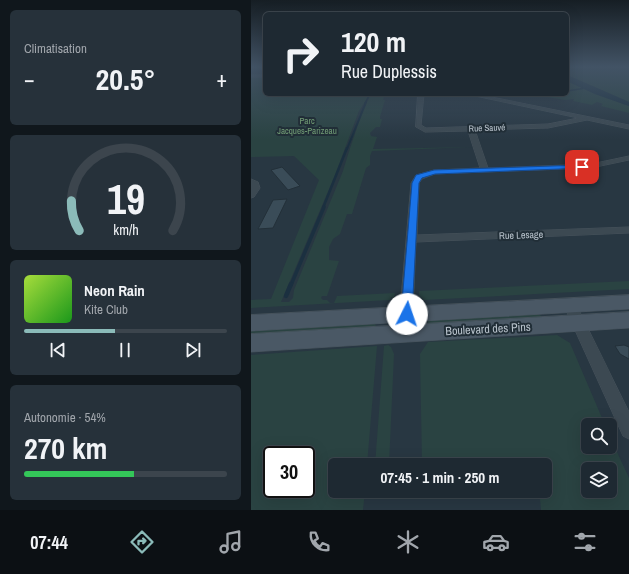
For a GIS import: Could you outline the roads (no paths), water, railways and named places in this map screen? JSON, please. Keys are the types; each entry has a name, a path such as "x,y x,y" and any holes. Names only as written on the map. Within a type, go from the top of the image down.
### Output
{"street":[{"name":"Rue Sauvé","path":"421,96 418,124 420,128 428,130 548,126 589,118"},
{"path":"479,96 629,127"},
{"path":"471,128 485,170"},
{"path":"405,333 415,183 419,177 426,173 591,166 629,158"},
{"path":"251,182 255,184 256,188 251,195"},
{"name":"Rue Lesage","path":"412,239 629,230"},
{"name":"Boulevard des Pins","path":"251,323 629,302"},
{"path":"570,306 629,430"},
{"name":"Boulevard des Pins","path":"251,343 629,320"}],"water":[{"path":"588,91 603,91 629,102 629,106"}],"waterway":[{"path":"365,103 369,96"},
{"path":"347,149 366,102"},
{"path":"323,208 347,148"},
{"path":"291,285 324,207"},
{"path":"286,296 291,284"}],"park label":[{"name":"Parc Jacques-Parizeau","path":"307,126"}]}
